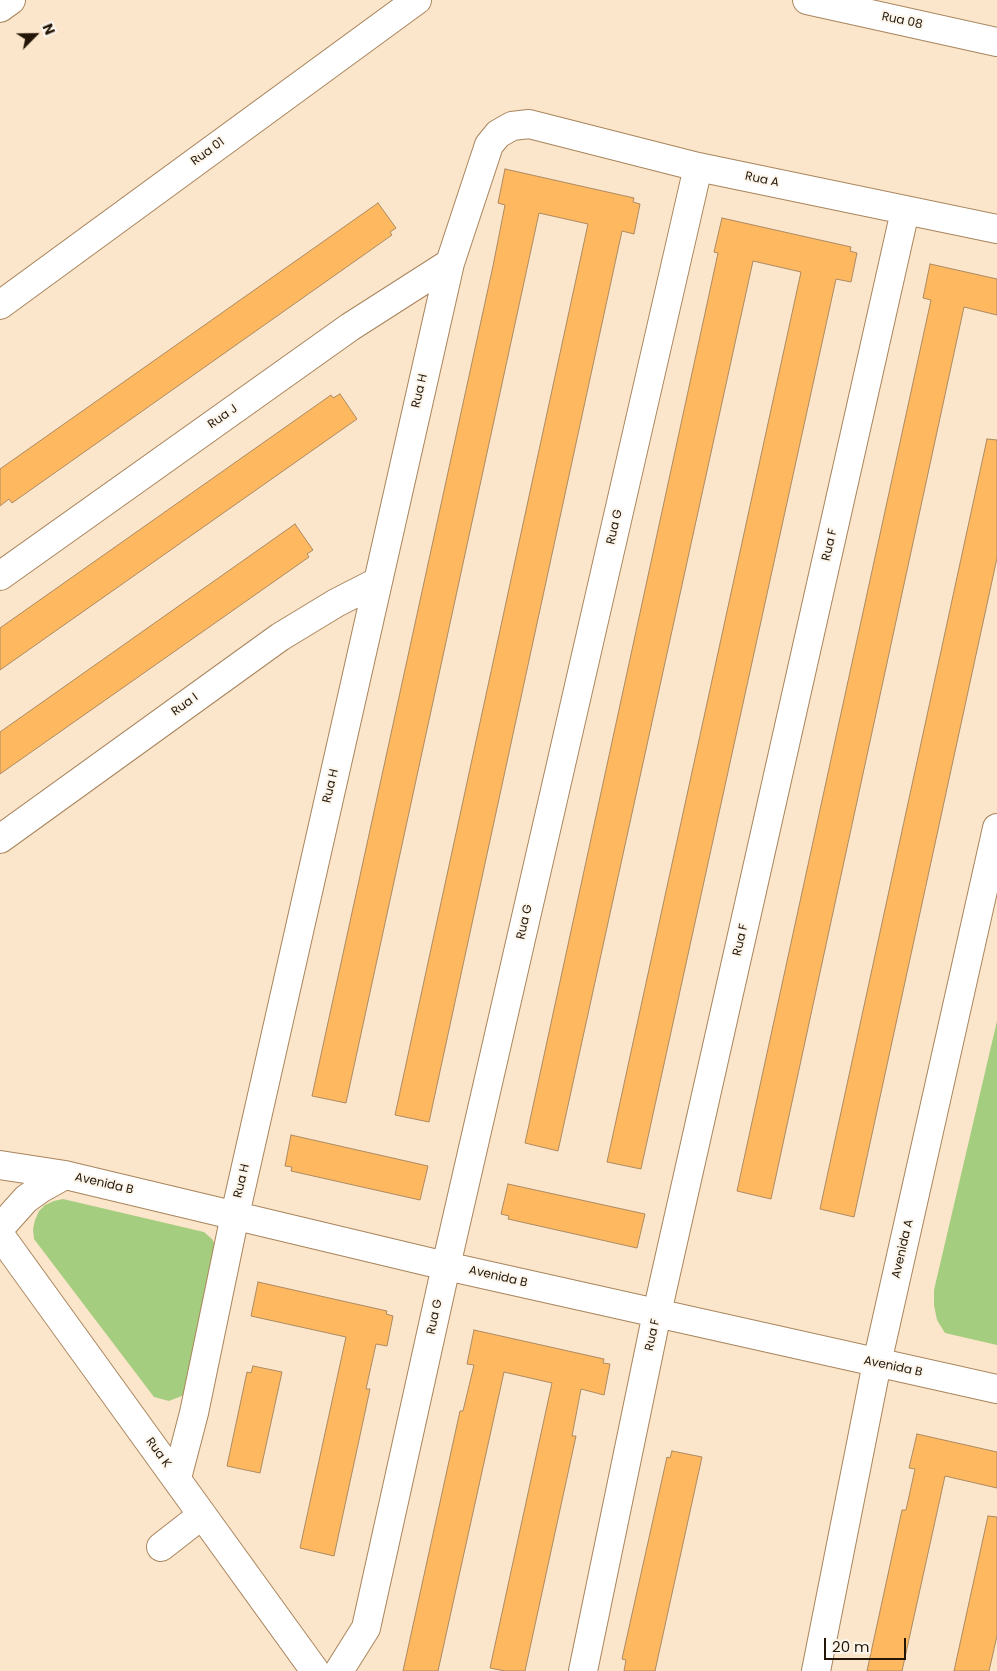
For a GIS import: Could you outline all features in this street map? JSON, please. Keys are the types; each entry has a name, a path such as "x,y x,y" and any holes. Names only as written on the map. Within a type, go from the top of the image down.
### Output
{"street":[{"path":"0,8 11,0"},
{"name":"Rua 01","path":"0,305 417,0"},
{"name":"Rua 08","path":"807,0 997,42"},
{"name":"Rua A","path":"530,124 698,167 997,229"},
{"name":"Rua H","path":"177,1478 194,1413 235,1216 450,263 489,145 498,134 512,126 530,124"},
{"name":"Rua G","path":"339,1671 366,1628 446,1266 698,167"},
{"name":"Rua F","path":"583,1671 657,1313 905,210"},
{"name":"Rua J","path":"0,576 350,327 450,263"},
{"name":"Rua I","path":"0,839 280,637 336,603 377,582"},
{"name":"Avenida A","path":"816,1671 877,1363 997,828"},
{"name":"Avenida B","path":"0,1165 64,1175 446,1266 997,1389"},
{"path":"0,1228 26,1199 40,1188 64,1175"},
{"name":"Rua K","path":"0,1235 316,1671"},
{"path":"161,1547 202,1515"}],"green space":[{"path":"997,1021 997,1345 945,1333 937,1320 934,1290"},
{"path":"63,1199 204,1232 212,1239 217,1248 184,1395 169,1401 154,1397 34,1239 33,1229 39,1211 45,1205"}],"building":[{"path":"505,169 634,198 633,202 640,204 634,234 622,231 429,1122 395,1115 588,224 539,213 346,1103 312,1096 493,266 505,205 498,203"},
{"path":"378,203 396,228 390,232 392,235 12,503 9,499 0,506 0,469"},
{"path":"722,218 851,247 850,251 857,253 851,282 836,279 641,1169 607,1162 801,272 753,261 558,1151 525,1143 718,253 714,252"},
{"path":"930,264 997,279 997,315 964,307 771,1199 737,1191 931,300 923,298"},
{"path":"340,394 357,419 0,670 0,628 331,395 333,398"},
{"path":"987,439 997,440 997,558 854,1217 820,1209"},
{"path":"295,524 313,550 307,554 309,557 0,774 0,732"},
{"path":"291,1135 428,1166 420,1200 291,1171 292,1167 285,1166"},
{"path":"508,1184 645,1214 637,1248 508,1219 509,1216 501,1214"},
{"path":"258,1282 387,1311 386,1314 393,1316 387,1346 376,1344 366,1389 370,1389 334,1556 300,1548 346,1337 251,1316"},
{"path":"474,1330 604,1359 603,1363 610,1364 604,1395 581,1389 572,1436 576,1436 525,1671 505,1671 490,1668 552,1383 504,1372 438,1671 403,1671 460,1411 463,1411 474,1365 467,1364"},
{"path":"253,1366 282,1372 260,1473 227,1466 247,1372 251,1373"},
{"path":"917,1434 997,1452 997,1488 945,1476 902,1671 867,1671 902,1510 906,1510 915,1469 909,1468"},
{"path":"672,1451 702,1457 655,1671 624,1671 626,1660 622,1659 667,1457 670,1458"},
{"path":"988,1516 997,1517 997,1636 989,1671 954,1671"}]}
